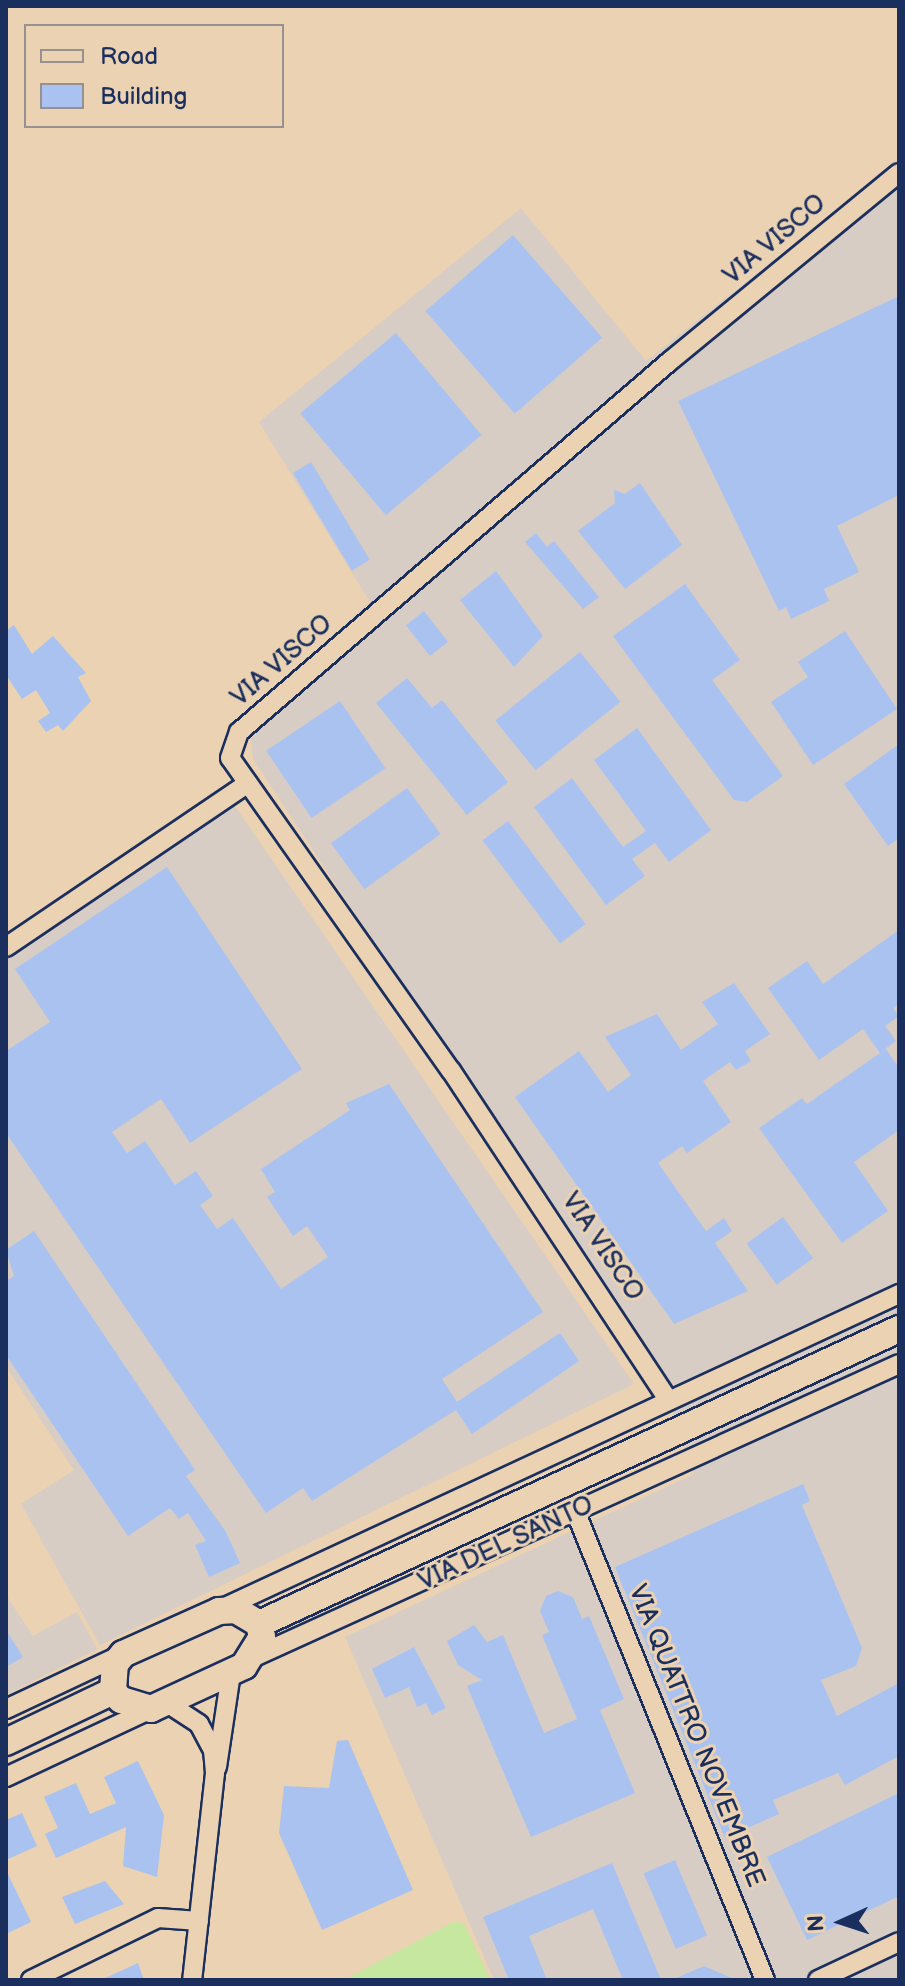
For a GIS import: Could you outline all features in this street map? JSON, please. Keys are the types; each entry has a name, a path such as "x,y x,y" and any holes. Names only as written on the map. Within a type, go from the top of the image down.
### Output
{"street":[{"name":"VIA VISCO","path":"667,1398 468,1097 230,758 239,732 670,361 899,173"},
{"path":"6,947 248,783"},
{"path":"6,1709 667,1398 899,1294"},
{"path":"259,1624 899,1329"},
{"name":"VIA DEL SANTO","path":"6,1777 231,1673 254,1657 899,1364"},
{"path":"745,1401 758,1430"},
{"name":"VIA QUATTRO NOVEMBRE","path":"576,1513 765,1980"},
{"path":"372,1572 385,1600"},
{"path":"219,1611 236,1610 259,1624 262,1637 254,1657"},
{"path":"113,1691 115,1664 123,1654"},
{"path":"192,1980 215,1773 231,1673"},
{"path":"113,1691 130,1705 159,1706 199,1724 213,1750 215,1773"},
{"path":"6,1742 113,1691"},
{"path":"31,1980 158,1918 199,1921"},
{"path":"818,1980 899,1942"}],"shaded area":[{"path":"899,161 899,1980 494,1980 345,1637 694,1474 660,1377 253,759 248,711 370,602 259,422 521,208 646,361"},
{"path":"232,802 634,1384 100,1645 21,1504 74,1470 6,1367 6,952"},
{"path":"6,1595 33,1636 77,1612 97,1649 6,1695"}],"green space":[{"path":"453,1922 464,1923 490,1980 344,1980"}],"building":[{"path":"513,235 602,338 515,414 425,311"},
{"path":"899,296 899,495 837,526 859,572 824,589 829,601 791,619 786,607 779,611 678,401"},
{"path":"396,333 481,435 386,515 300,413"},
{"path":"311,462 370,560 352,571 293,473"},
{"path":"640,483 682,545 625,589 578,531 615,503 614,490 625,494"},
{"path":"536,533 547,547 554,541 599,597 583,609 525,542"},
{"path":"496,571 543,636 514,667 460,600"},
{"path":"685,584 740,660 712,680 783,776 747,802 734,800 613,636"},
{"path":"424,611 448,642 430,656 406,625"},
{"path":"14,625 32,654 53,636 86,673 78,677 91,701 63,731 58,725 46,732 38,721 50,713 36,690 22,699 6,675 6,631"},
{"path":"845,631 897,709 813,765 771,702 808,677 798,662"},
{"path":"580,652 620,702 536,770 495,721"},
{"path":"407,678 432,708 442,700 508,782 467,815 376,703"},
{"path":"340,701 385,768 312,818 266,751"},
{"path":"637,728 711,830 669,862 655,843 632,859 645,876 606,905 534,807 572,778 623,847 646,831 594,760"},
{"path":"899,744 899,838 888,846 844,784"},
{"path":"407,788 441,834 364,889 331,843"},
{"path":"508,821 586,924 560,943 482,840"},
{"path":"167,867 302,1069 190,1143 161,1099 112,1132 127,1153 145,1141 175,1185 196,1171 213,1196 200,1205 217,1229 233,1218 281,1289 328,1257 307,1226 293,1236 267,1197 275,1192 261,1169 350,1110 346,1103 389,1084 543,1312 442,1379 457,1402 560,1333 579,1361 472,1434 456,1410 312,1501 303,1488 266,1513 6,1133 6,1051 50,1022 15,969"},
{"path":"899,930 899,1004 893,1008 899,1016 885,1026 896,1041 881,1052 886,1049 899,1068 899,1130 854,1162 888,1211 842,1243 759,1128 802,1098 807,1104 880,1053 863,1029 819,1060 768,988 807,961 823,984"},
{"path":"734,983 770,1034 745,1051 751,1061 736,1070 730,1062 703,1081 731,1122 687,1153 682,1146 658,1163 706,1231 724,1218 732,1231 715,1243 748,1291 674,1324 515,1097 579,1051 608,1092 631,1075 605,1037 657,1014 681,1050 718,1024 702,1002"},
{"path":"783,1217 813,1258 777,1285 747,1243"},
{"path":"34,1231 195,1470 186,1476 226,1532 240,1563 209,1577 195,1545 206,1541 188,1513 179,1519 170,1508 128,1536 6,1355 6,1281 14,1276 6,1250"},
{"path":"803,1484 810,1501 802,1505 862,1648 856,1666 821,1680 837,1716 899,1683 899,1756 845,1785 838,1773 773,1800 779,1814 725,1838 615,1567"},
{"path":"558,1591 573,1597 582,1619 589,1616 624,1699 600,1710 635,1793 531,1837 467,1686 482,1680 458,1665 447,1641 474,1625 487,1642 503,1635 544,1733 577,1719 542,1635 549,1632 540,1611 546,1596"},
{"path":"6,1630 23,1657 6,1667"},
{"path":"414,1647 446,1708 432,1715 426,1703 417,1707 409,1687 385,1698 372,1669"},
{"path":"348,1740 413,1890 322,1930 279,1833 284,1786 329,1788 337,1741"},
{"path":"138,1761 164,1815 157,1877 123,1866 126,1827 56,1858 45,1834 58,1828 44,1797 76,1783 90,1814 116,1803 104,1777"},
{"path":"899,1793 899,1896 807,1940 767,1857"},
{"path":"22,1813 37,1846 6,1860 6,1820"},
{"path":"675,1860 707,1935 676,1949 644,1873"},
{"path":"612,1863 661,1980 623,1980 593,1909 529,1936 547,1980 509,1980 483,1917"},
{"path":"6,1870 31,1922 6,1934"},
{"path":"105,1881 124,1904 75,1924 62,1897"},
{"path":"138,1963 144,1980 101,1980"},
{"path":"704,1966 736,1980 672,1980"}]}
